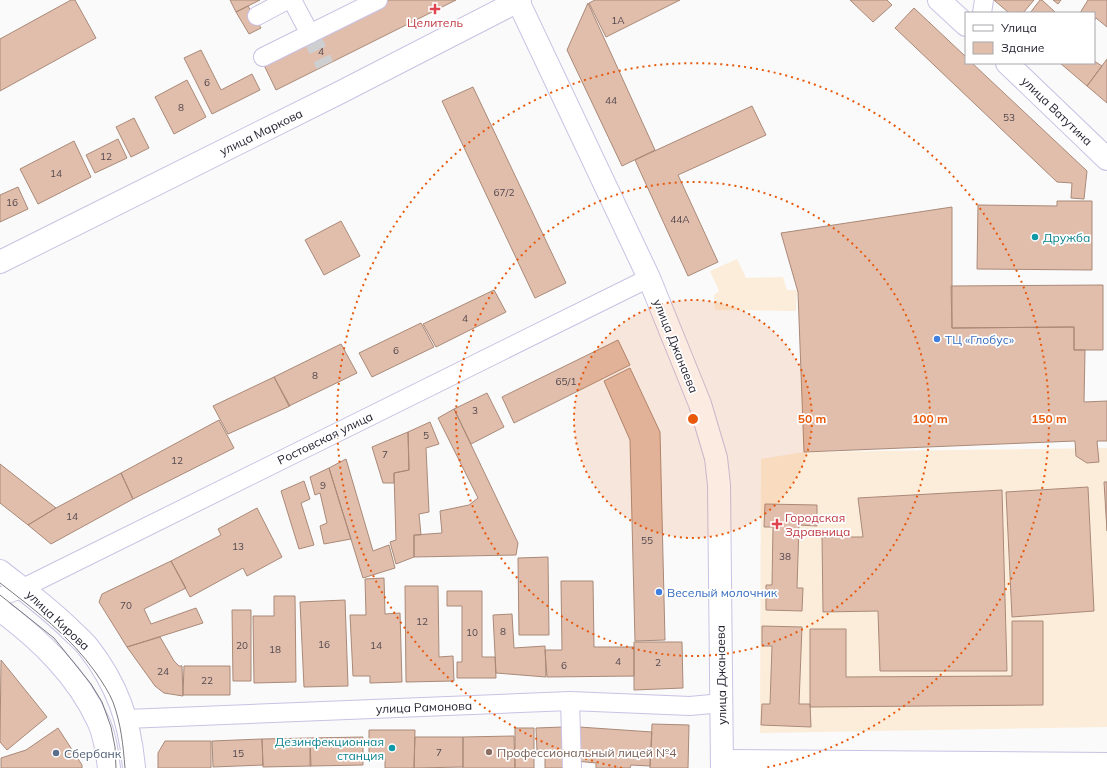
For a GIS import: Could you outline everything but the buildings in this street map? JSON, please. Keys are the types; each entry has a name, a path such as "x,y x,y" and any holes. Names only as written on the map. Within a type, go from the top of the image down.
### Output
{"main road":[{"name":"улица Маркова","path":"0,262 339,93 519,0"},
{"name":"улица Джанаева","path":"519,0 649,278 700,404 716,458 719,485 722,764"},
{"path":"938,0 965,24"},
{"name":"улица Ватутина","path":"1008,64 1107,159"},
{"name":"улица Кирова","path":"0,571 23,588 63,622 87,646 112,682 126,719 132,745 134,768"},
{"path":"0,610 32,635 59,661 84,696 99,721 109,768"}],"street":[{"path":"257,16 287,0"},
{"path":"292,0 310,34"},
{"path":"263,57 378,0"},
{"path":"982,12 984,0"},
{"name":"Ростовская улица","path":"0,597 23,588 649,278"},
{"path":"570,701 572,768"},
{"name":"улица Рамонова","path":"126,719 570,701 690,706 722,703"},
{"path":"722,764 1107,762"}],"shaded area":[{"path":"737,259 746,278 783,277 787,290 797,290 796,311 715,310 714,295 719,291 710,271"},
{"path":"1107,448 1107,727 760,733 761,459 804,452"}],"tunnel":[{"path":"310,34 325,65"}],"tram line":[{"path":"0,583 63,635 96,673 110,695 116,710 121,734 125,768"},
{"path":"0,595 54,638 91,684 102,702 111,727 115,747 116,768"}],"place":[{"name":"Целитель","path":"435,9"},
{"name":"Дружба","path":"1035,237"},
{"name":"ТЦ «Глобус»","path":"937,339"},
{"name":"Городская Здравница","path":"777,524"},
{"name":"Веселый молочник","path":"659,592"},
{"name":"Дезинфекционная станция","path":"392,748"},
{"name":"Профессиональный лицей №4","path":"489,752"},
{"name":"Сбербанк","path":"56,753"}]}
